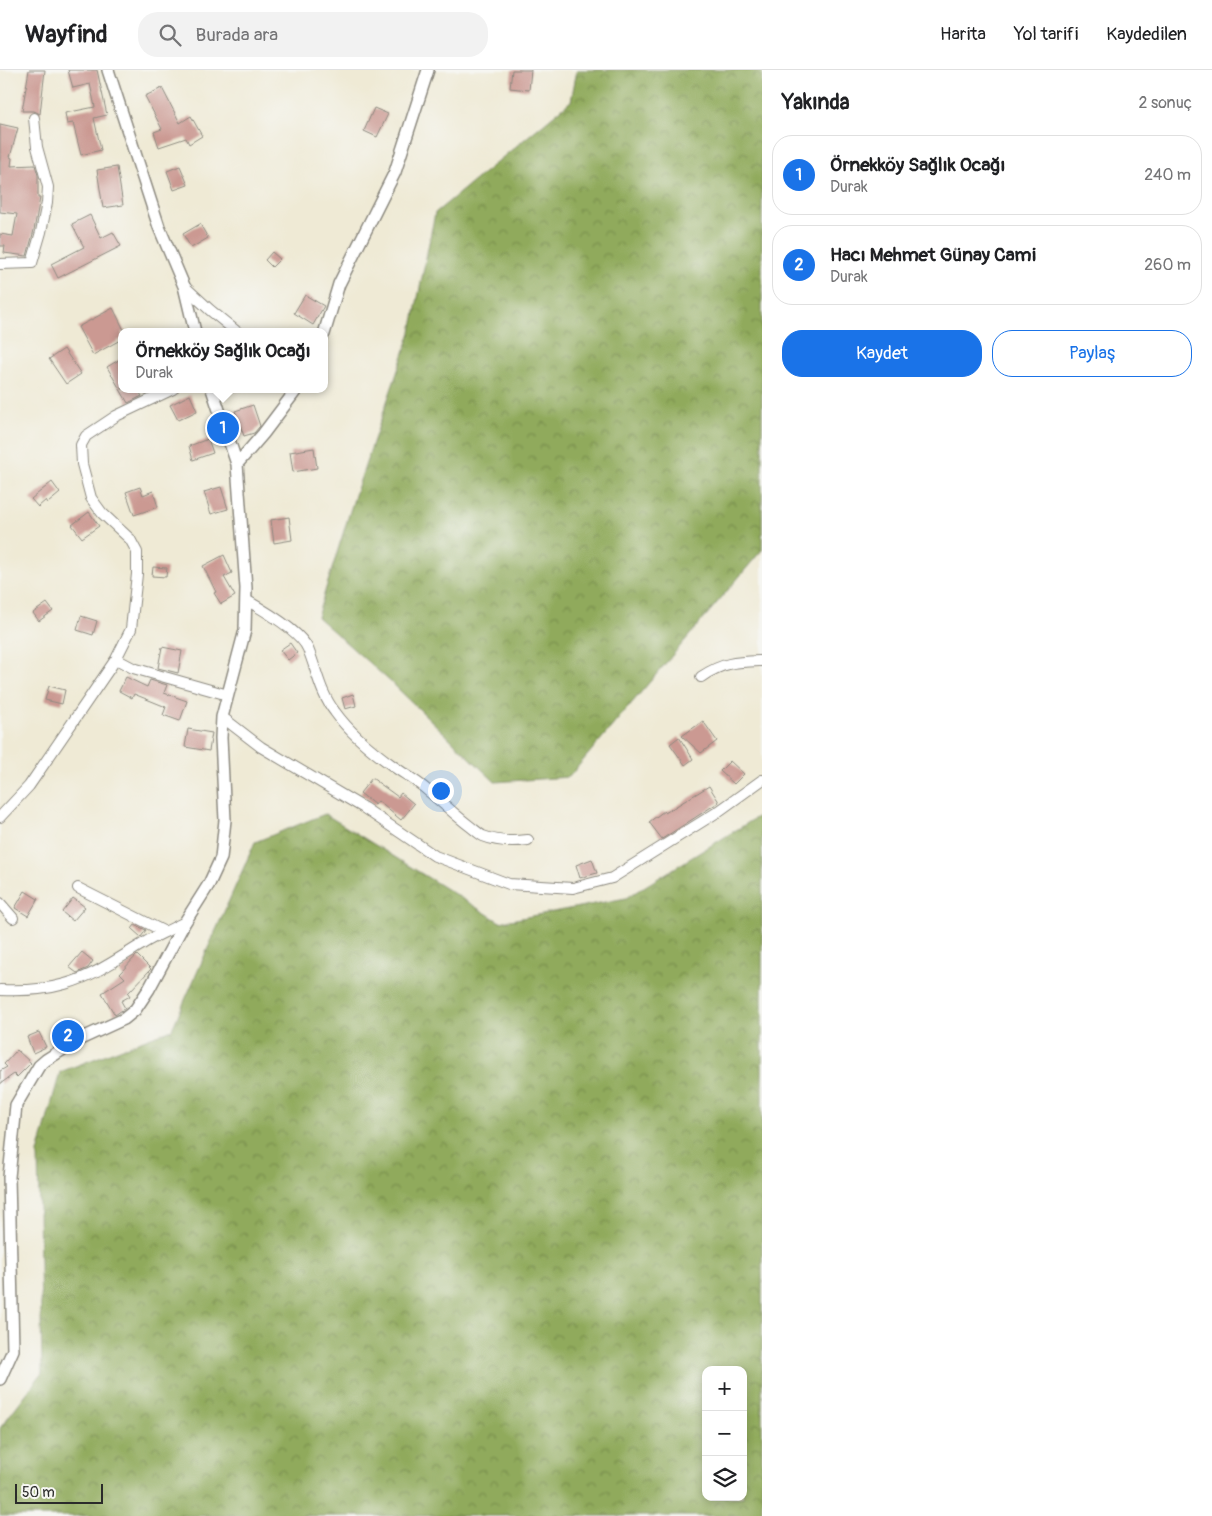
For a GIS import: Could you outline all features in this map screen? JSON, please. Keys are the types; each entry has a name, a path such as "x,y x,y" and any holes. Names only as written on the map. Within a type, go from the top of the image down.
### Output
{"street":[{"path":"108,70 158,228 184,286 194,328"},
{"path":"326,328 339,284 395,172 428,70"},
{"path":"0,264 32,263 41,232 48,187 37,147 34,118"},
{"path":"184,286 232,328"},
{"path":"0,818 29,786 116,659 131,629 137,574 137,552 130,539 102,513 91,498 82,464 81,444 86,436 116,416 165,393"},
{"path":"0,1379 13,1350 9,1177 16,1105 39,1066 46,1060 76,1041 124,1019 135,1010 209,884 221,858 225,820 221,738 222,717 245,630 246,600 237,464 213,393"},
{"path":"237,464 263,434 294,393"},
{"path":"246,600 267,611 298,636 308,647 316,676 325,697 339,717 358,738 392,766 427,789 450,811 482,836 509,842 528,840"},
{"path":"116,659 133,668 228,695"},
{"path":"701,677 710,671 733,662 762,661"},
{"path":"222,717 261,747 364,808 435,856 509,884 573,888 612,878 719,811 762,780"},
{"path":"78,888 165,932"},
{"path":"0,903 13,918"},
{"path":"0,990 42,989 66,984 111,963 185,922"}],"green space":[{"path":"577,70 762,70 762,550 569,777 495,782 393,684 317,617 356,492 411,332 435,213 571,101"},
{"path":"325,814 500,922 626,898 762,814 762,1516 0,1516 0,1428 42,1373 38,1153 60,1072 172,1029 255,842"}],"building":[{"path":"29,70 45,70 40,114 34,111 22,111"},
{"path":"68,70 97,70 107,115 94,118 101,150 81,155 73,123 67,124 65,113 95,107 90,84 73,88"},
{"path":"512,70 531,70 529,90 510,88"},
{"path":"162,88 180,123 191,116 202,136 189,144 186,138 159,147 154,132 162,129 145,96"},
{"path":"374,108 388,114 377,137 364,131"},
{"path":"0,124 18,128 10,157 12,158 11,166 35,165 38,175 38,198 40,198 27,256 4,253 5,246 0,246 0,234 13,236 17,214 0,212"},
{"path":"180,166 188,185 174,190 167,171"},
{"path":"117,167 123,205 103,208 97,170"},
{"path":"90,215 101,238 113,232 121,246 58,278 51,264 84,247 72,224"},
{"path":"200,224 208,238 191,248 183,234"},
{"path":"272,252 280,259 272,267 265,260"},
{"path":"305,295 324,306 313,325 294,313"},
{"path":"113,308 123,328 118,328 118,341 93,355 78,327"},
{"path":"64,349 81,374 66,384 49,359"},
{"path":"118,360 118,386 107,367"},
{"path":"122,393 140,393 142,396 128,403"},
{"path":"190,395 197,411 178,420 170,405"},
{"path":"253,405 260,426 254,433 244,436 235,411"},
{"path":"208,439 213,453 193,460 189,446"},
{"path":"314,448 317,468 293,472 290,452"},
{"path":"52,482 60,493 48,503 46,500 38,507 31,499"},
{"path":"140,487 143,495 153,491 158,507 134,515 126,492"},
{"path":"221,487 228,509 211,514 204,492"},
{"path":"89,512 99,526 82,538 72,525"},
{"path":"289,517 292,540 274,543 271,520"},
{"path":"224,555 232,573 224,577 235,596 221,604 214,593 216,592 203,566"},
{"path":"153,567 167,568 166,577 152,576"},
{"path":"47,603 53,611 39,621 33,613"},
{"path":"81,616 97,621 93,635 77,630"},
{"path":"290,643 297,653 288,660 280,650"},
{"path":"162,647 182,651 178,673 158,668"},
{"path":"126,677 147,687 150,680 167,685 164,693 187,701 180,721 163,715 166,707 134,694 132,698 119,691"},
{"path":"49,686 65,690 62,704 45,700"},
{"path":"353,694 356,706 345,709 342,698"},
{"path":"703,721 717,741 701,753 682,736"},
{"path":"188,729 212,733 209,751 185,747"},
{"path":"679,737 693,759 685,765 670,744"},
{"path":"730,761 744,774 734,784 720,771"},
{"path":"372,778 398,797 401,793 414,804 401,820 378,801 375,805 360,793"},
{"path":"709,786 719,802 662,839 649,822 664,811 665,813"},
{"path":"592,859 597,873 580,878 576,865"},
{"path":"25,891 38,899 28,916 15,908"},
{"path":"73,898 85,907 73,921 62,912"},
{"path":"135,925 146,930 141,937 132,929"},
{"path":"82,952 93,961 88,968 77,973 69,967"},
{"path":"137,955 151,969 128,993 130,996 121,1001 125,1008 115,1015 102,993 125,978 120,973"},
{"path":"71,1020 77,1029 62,1039 56,1030"},
{"path":"39,1032 46,1047 33,1053 27,1037"},
{"path":"17,1050 31,1063 17,1077 14,1074 0,1084 0,1071 7,1067 4,1064"}],"place":[{"name":"Örnekköy Sağlık Ocağı","path":"223,428"},
{"name":"Hacı Mehmet Günay Cami","path":"68,1036"}]}
